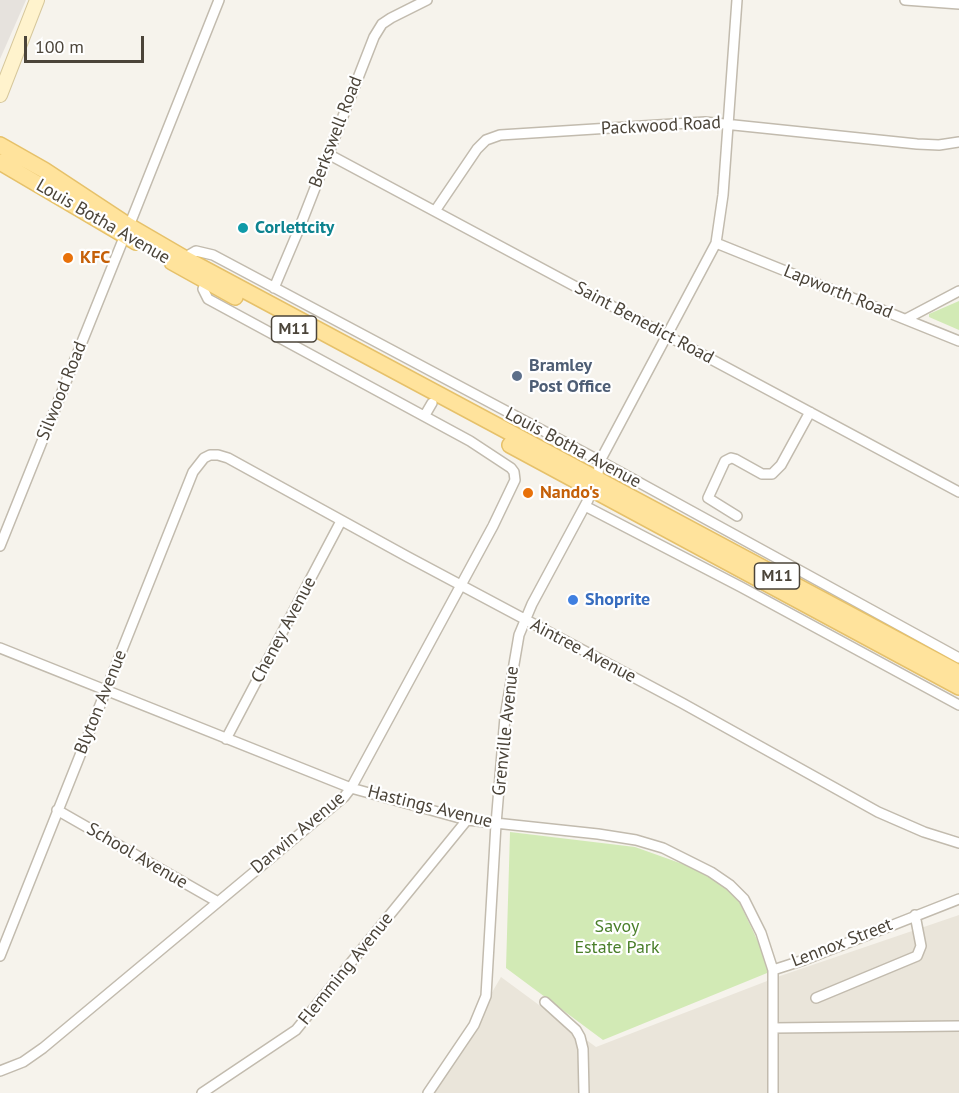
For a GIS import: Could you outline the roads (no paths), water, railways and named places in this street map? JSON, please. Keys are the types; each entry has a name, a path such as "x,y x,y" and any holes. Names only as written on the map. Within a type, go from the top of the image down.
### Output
{"main road":[{"path":"0,95 37,0"},
{"name":"Louis Botha Avenue","path":"0,145 44,170 127,231 206,281 440,401 505,442 594,484 959,673"},
{"name":"Louis Botha Avenue","path":"0,162 127,231 184,258 959,687"}],"street":[{"name":"Silwood Road","path":"0,546 219,0"},
{"name":"Berkswell Road","path":"274,288 367,52 378,30 391,18 427,0"},
{"name":"Grenville Avenue","path":"428,1093 474,1025 486,996 496,824 508,692 515,651 525,620 585,506 600,462 716,243 723,195 737,0"},
{"path":"906,0 959,4"},
{"name":"Packwood Road","path":"435,210 477,148 492,137 676,123 729,123 917,144 939,145 959,142"},
{"name":"Saint Benedict Road","path":"328,154 959,492"},
{"name":"Lapworth Road","path":"716,243 959,341"},
{"name":"Louis Botha Avenue","path":"184,258 196,251 205,252 274,288 440,401 496,457 511,468 515,480"},
{"path":"906,319 959,291"},
{"name":"Louis Botha Avenue","path":"440,401 600,462 959,658"},
{"path":"738,516 708,498 725,461 735,459 762,474 772,474 781,465 810,412"},
{"path":"496,457 505,442"},
{"name":"Aintree Avenue","path":"210,455 228,458 682,703 878,812 924,832 959,843"},
{"name":"Blyton Avenue","path":"0,956 192,472 204,458 210,455"},
{"name":"Darwin Avenue","path":"0,1071 23,1062 43,1048 336,804 351,788 515,480"},
{"path":"585,506 732,582 959,705"},
{"name":"Cheney Avenue","path":"226,739 341,521"},
{"name":"Hastings Avenue","path":"0,648 351,788 467,819 598,834 636,840 663,848 711,872 738,891 761,933 773,970"},
{"name":"School Avenue","path":"57,810 218,902"},
{"name":"Flemming Avenue","path":"202,1093 296,1030 467,819"},
{"name":"Lennox Street","path":"772,1093 773,970 959,899"},
{"path":"816,998 917,956 921,946 915,915"},
{"path":"545,1002 576,1030 583,1049 584,1093"},
{"path":"773,1028 958,1026"}],"place":[{"name":"Corlettcity","path":"243,228"},
{"name":"KFC","path":"68,258"},
{"name":"Bramley Post Office","path":"517,376"},
{"name":"Nando's","path":"528,493"},
{"name":"Shoprite","path":"573,600"}],"park label":[{"name":"Savoy Estate Park","path":"617,937"}]}
